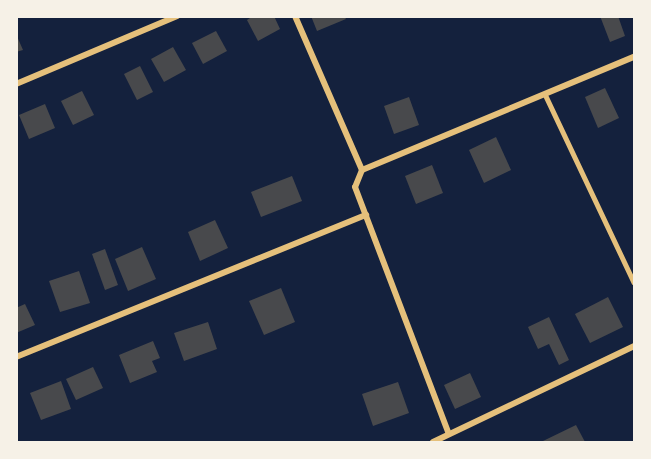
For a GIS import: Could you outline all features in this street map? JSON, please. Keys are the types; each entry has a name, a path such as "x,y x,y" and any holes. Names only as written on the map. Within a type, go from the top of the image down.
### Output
{"street":[{"path":"16,84 177,16"},
{"path":"295,16 362,170"},
{"path":"449,434 355,187 362,170 634,57"},
{"path":"16,357 366,215"},
{"path":"432,442 634,346"}],"lane":[{"path":"545,94 634,282"}],"building":[{"path":"253,16 274,16 280,29 258,41 247,20"},
{"path":"311,16 344,16 346,19 317,31"},
{"path":"600,16 618,16 625,36 610,42"},
{"path":"216,31 227,51 203,64 192,43"},
{"path":"16,34 23,50 16,52"},
{"path":"173,47 186,70 164,82 151,59"},
{"path":"140,66 153,92 137,100 124,74"},
{"path":"605,88 619,118 598,128 585,97"},
{"path":"82,91 94,115 73,125 61,101"},
{"path":"409,97 419,125 394,134 384,106"},
{"path":"45,104 55,128 29,139 19,115"},
{"path":"496,137 511,170 484,183 469,150"},
{"path":"432,165 443,193 416,204 405,176"},
{"path":"292,176 302,201 261,217 251,192"},
{"path":"215,220 228,248 200,261 188,232"},
{"path":"142,247 156,279 128,291 115,259"},
{"path":"105,249 118,285 105,290 92,254"},
{"path":"79,271 90,303 60,312 49,281"},
{"path":"281,288 295,322 264,335 249,301"},
{"path":"608,297 623,327 590,343 575,314"},
{"path":"25,304 35,325 16,333 16,308"},
{"path":"549,317 569,360 559,365 549,344 538,349 528,327"},
{"path":"208,322 217,349 184,361 174,333"},
{"path":"153,341 160,358 152,361 157,372 130,383 119,355"},
{"path":"93,367 103,388 76,400 66,379"},
{"path":"470,373 481,397 455,409 444,385"},
{"path":"61,381 71,409 41,420 30,393"},
{"path":"398,382 409,413 373,426 362,394"},
{"path":"576,425 585,442 543,441"}]}
